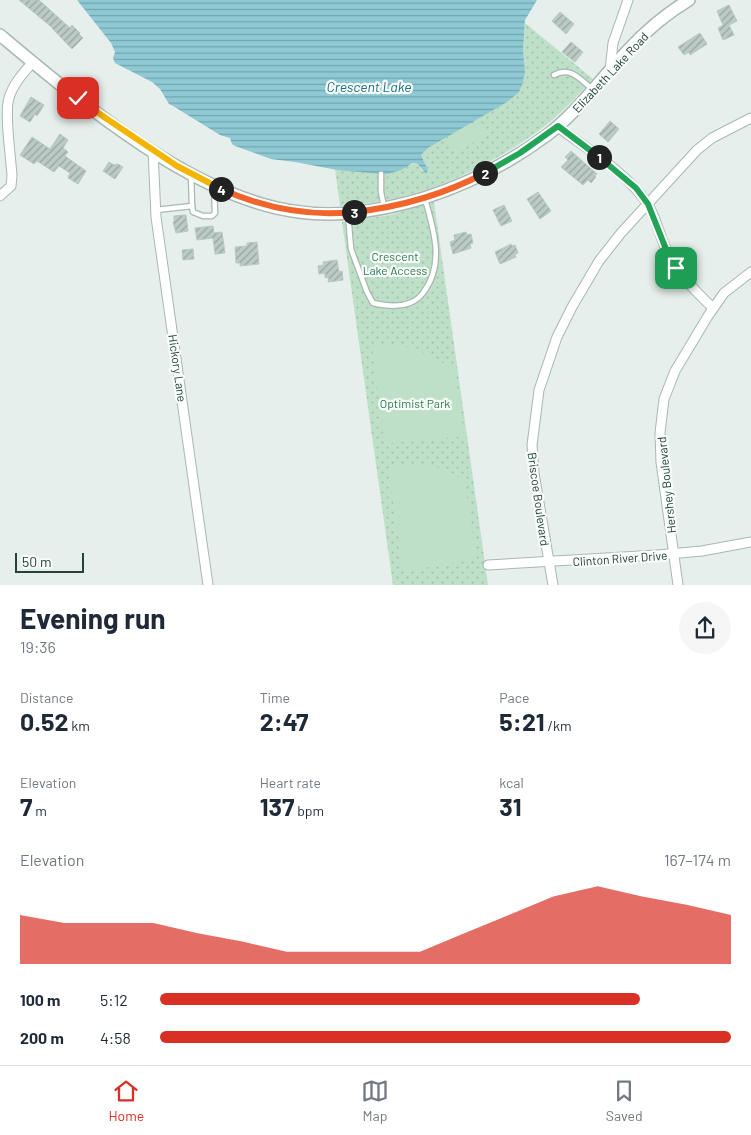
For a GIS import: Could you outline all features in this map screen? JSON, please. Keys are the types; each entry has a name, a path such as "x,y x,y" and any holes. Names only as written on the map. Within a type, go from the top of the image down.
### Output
{"street":[{"path":"610,70 613,43 628,0"},
{"name":"Elizabeth Lake Road","path":"0,34 100,115 191,174 251,201 280,209 312,214 348,213 384,208 425,198 461,184 530,147 558,126 649,29 689,0"},
{"path":"0,196 11,186 12,176 8,112 9,97 33,62"},
{"name":"Briscoe Boulevard","path":"552,585 534,473 532,445 539,390 557,337 599,261 679,168 712,138 751,118"},
{"path":"558,126 606,162 636,188 648,204 666,249 676,268 686,282 713,308"},
{"name":"Hickory Lane","path":"153,151 156,210 208,585"},
{"name":"Hershey Boulevard","path":"678,585 661,462 660,433 664,399 675,371 713,308 724,294 751,272"},
{"name":"Clinton River Drive","path":"488,565 549,563 674,554 751,542"}],"lane":[{"path":"554,75 562,72 571,72 593,90"},
{"path":"191,174 193,212 202,216 212,216 215,213 214,185"},
{"path":"381,174 381,192 384,208"},
{"path":"348,213 351,249 373,303 386,306 404,305 418,298 431,282 435,269 436,245 425,198"},
{"path":"156,210 192,206"}],"green space":[{"path":"525,23 593,79 564,109 546,125 516,146 464,175 428,189 402,196 376,202 340,206 335,169 388,174 418,163 422,171 428,170 421,155 428,148 491,110 524,67"},
{"path":"477,121 486,135 455,153 447,138"},
{"name":"Optimist Park","path":"434,202 488,585 393,585 342,222 390,215"},
{"path":"390,344 425,353 455,372 464,436 384,444 372,345"},
{"path":"421,463 447,470 465,482 477,560 403,571 388,468"}],"water":[{"name":"Crescent Lake","path":"77,0 537,0 525,20 523,50 525,72 519,92 507,102 428,148 421,155 428,170 426,174 417,163 413,163 401,170 381,174 337,170 271,159 235,146 230,138 220,135 169,104 160,89 152,82 115,63 113,58 115,52 111,43"}],"building":[{"path":"19,0 39,0 70,28 72,25 83,38 72,49 49,25"},
{"path":"729,5 737,21 729,25 734,35 723,40 718,28 723,25 717,11"},
{"path":"560,12 574,24 566,34 552,21"},
{"path":"700,33 707,44 690,55 689,52 684,55 678,47"},
{"path":"571,42 583,52 575,62 562,52"},
{"path":"31,97 44,105 37,116 35,114 30,122 20,116"},
{"path":"610,121 619,129 608,142 599,134"},
{"path":"60,134 68,140 63,148 68,152 65,156 86,171 78,184 68,178 70,173 59,166 54,172 37,161 34,164 20,155 32,137 50,149"},
{"path":"571,151 597,174 591,183 588,180 583,185 561,167 568,160 565,157"},
{"path":"109,162 123,167 115,179 103,171"},
{"path":"538,192 551,211 540,219 527,199"},
{"path":"504,205 512,221 501,226 493,210"},
{"path":"186,215 188,231 176,233 173,222 174,216"},
{"path":"213,226 214,233 222,232 225,253 215,254 213,238 197,240 195,228"},
{"path":"466,232 467,235 471,234 473,243 470,244 471,248 453,254 450,242 455,240 454,235"},
{"path":"257,242 259,264 240,266 240,263 236,263 235,247 247,246 247,243"},
{"path":"511,244 512,246 515,245 518,253 515,254 516,257 500,264 495,252"},
{"path":"193,249 194,259 183,260 182,250"},
{"path":"337,260 339,272 342,271 343,280 328,282 329,277 325,278 325,273 319,274 318,266 324,265 323,262"}],"route":[{"path":"78,98 153,151 202,180 260,204 312,214 336,214 372,210 395,206 434,195 471,180 499,165 530,147 558,126 606,162 636,188 648,204 666,249 676,268"}],"park label":[{"name":"Crescent Lake Access","path":"395,263"}]}
